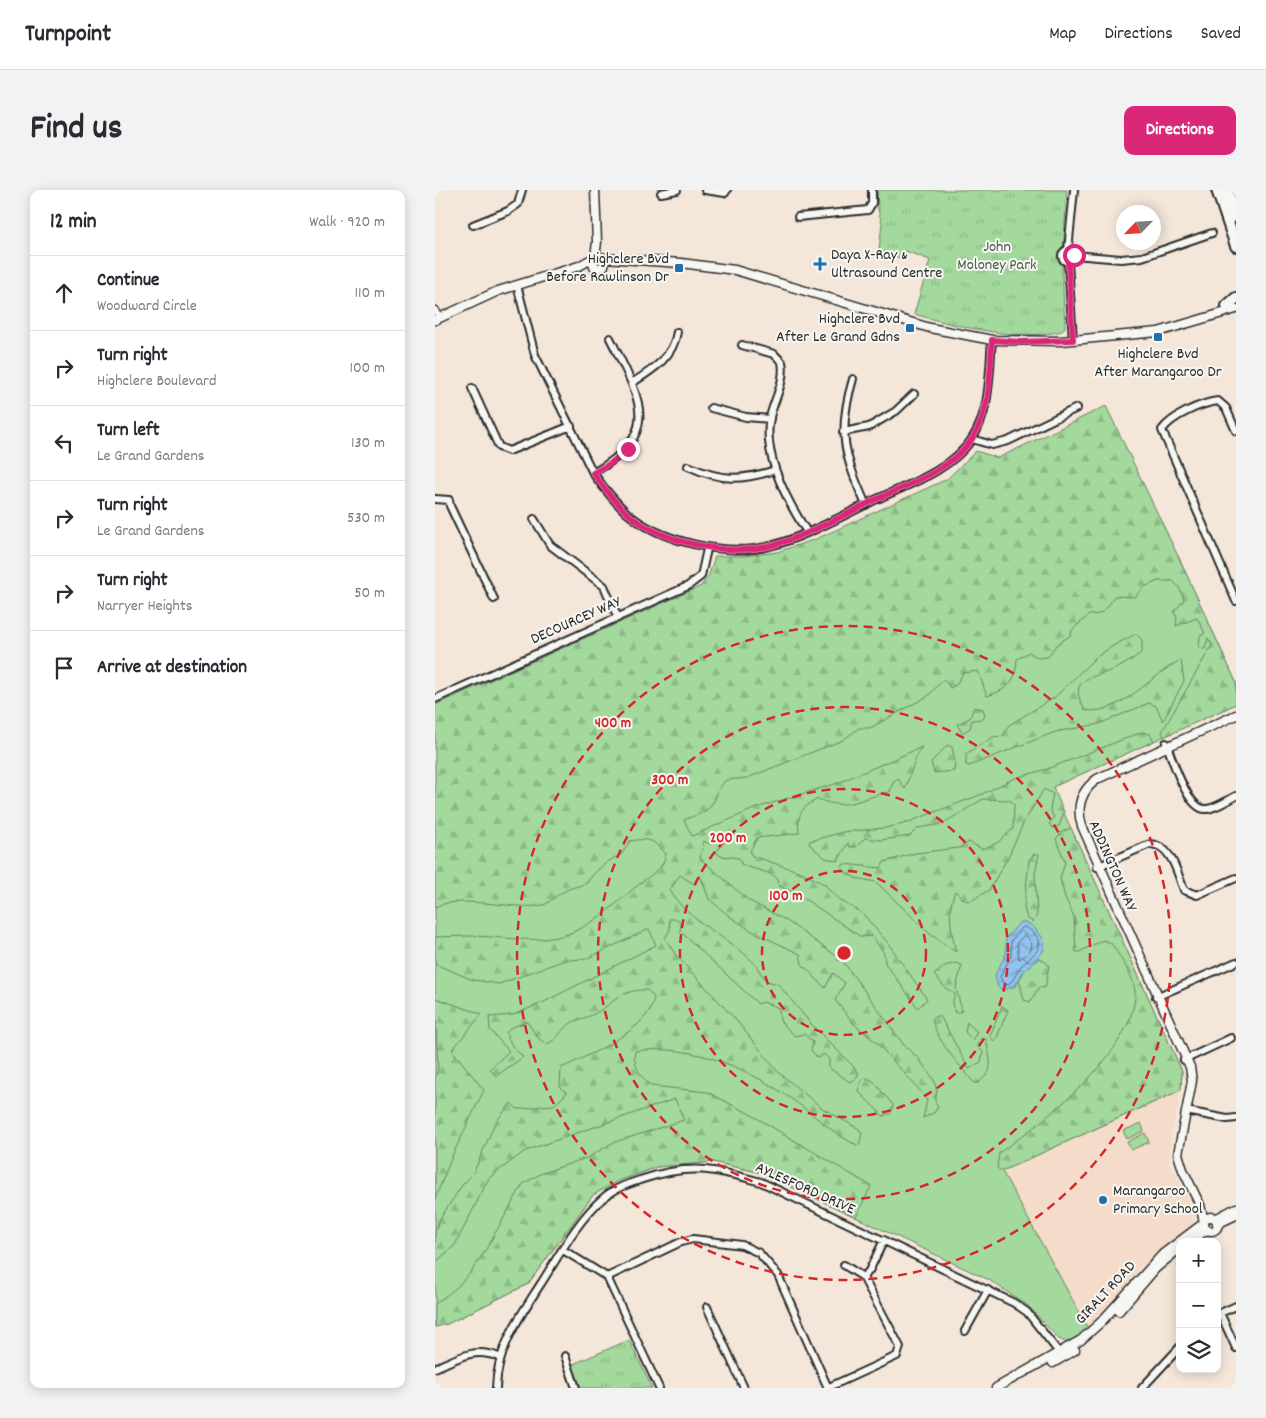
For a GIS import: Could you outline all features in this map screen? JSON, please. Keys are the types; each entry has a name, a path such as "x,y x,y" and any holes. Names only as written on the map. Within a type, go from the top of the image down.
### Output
{"main road":[{"path":"1217,190 1236,246"},
{"path":"1227,190 1236,216"},
{"path":"1233,306 1236,298"}],"street":[{"path":"473,225 508,211 518,204 522,190"},
{"path":"595,190 599,260"},
{"path":"661,193 677,190"},
{"path":"705,190 725,193 727,190"},
{"path":"798,217 868,210 872,203 872,190"},
{"path":"1068,262 1063,260 1062,255 1069,250 1074,190"},
{"path":"1069,250 1074,255 1121,260 1142,257 1212,233"},
{"path":"1073,340 1068,262 1074,255"},
{"path":"435,310 437,319 517,285 599,260 681,263 735,270 930,328 992,340 1021,342 1073,340 1158,332 1213,315 1217,310 1233,306"},
{"path":"517,285 535,355 593,473 605,490 629,514 663,534 707,549 739,550 770,546 807,532 866,505 929,475 952,460 971,439 986,406 992,340"},
{"path":"632,382 664,359 672,348 677,332"},
{"path":"593,473 611,463 628,449 638,432 640,418 632,382 610,338"},
{"path":"742,345 774,354 782,362 779,392 770,419 771,443 775,470 786,495 807,532"},
{"path":"853,378 845,403 843,432 845,454 866,505"},
{"path":"472,388 499,447 509,451 517,450 571,426"},
{"path":"843,432 869,427 896,411 914,394"},
{"path":"1236,432 1225,408 1218,401 1208,402 1167,423 1162,430 1236,601"},
{"path":"711,408 746,417 770,419"},
{"path":"971,439 992,445 1008,441 1077,408"},
{"path":"688,466 705,473 729,479 755,477 775,470"},
{"path":"435,499 449,500 450,506 494,599"},
{"path":"534,519 550,545 603,586 618,618"},
{"name":"DECOURCEY WAY","path":"435,699 688,586 701,576 707,549"},
{"name":"ADDINGTON WAY","path":"1166,745 1236,711"},
{"name":"ADDINGTON WAY","path":"1205,1225 1200,1205 1179,1159 1190,1086 1186,1059 1076,818 1076,803 1083,787 1093,777 1102,772 1236,715"},
{"path":"1166,745 1190,800 1198,808 1207,810 1236,796"},
{"path":"1099,867 1150,844 1157,844 1168,852 1184,890 1197,895 1236,878"},
{"path":"1158,997 1236,962"},
{"path":"1186,1059 1231,1038"},
{"path":"1186,1111 1227,1119 1236,1118"},
{"name":"AYLESFORD DRIVE","path":"496,1388 499,1357 513,1327 585,1216 603,1198 621,1186 668,1170 699,1168 725,1172 761,1182 988,1290 1027,1312 1061,1356"},
{"name":"ADDINGTON WAY","path":"1200,1205 1215,1221"},
{"path":"1215,1221 1236,1208"},
{"path":"1192,1238 1205,1225 1208,1218 1215,1221 1236,1215"},
{"path":"1205,1225 1214,1230 1215,1221"},
{"name":"GIRALT ROAD","path":"996,1388 1061,1356 1092,1331 1157,1260 1205,1225"},
{"path":"607,1277 681,1242 693,1239 742,1245 759,1253 778,1275 828,1388 897,1356 900,1347 863,1277 845,1265"},
{"path":"863,1277 869,1271 884,1240"},
{"path":"563,1250 607,1277 659,1388"},
{"name":"GIRALT ROAD","path":"1007,1388 1061,1356 1104,1327 1156,1268 1176,1251"},
{"path":"965,1331 988,1290"},
{"path":"1221,1313 1236,1306"},
{"path":"707,1307 743,1388"},
{"path":"1221,1318 1236,1348"},
{"path":"1142,1388 1176,1351"},
{"path":"435,1368 473,1352 489,1353 499,1357"},
{"path":"565,1356 576,1388"}],"shaded area":[{"name":"Marangaroo Primary School","path":"1181,1090 1171,1136 1169,1161 1194,1211 1192,1224 1160,1250 1089,1330 1002,1171"}],"green space":[{"name":"John Moloney Park","path":"877,190 1067,190 1062,271 1065,327 1062,331 1045,334 1007,334 968,328 914,314 930,260 905,251 902,259 879,250 882,223 878,210"},
{"path":"1106,406 1236,682 1236,704 1164,737 1162,732 1212,645 1208,638 1205,649 1199,646 1200,636 1205,633 1197,618 1176,626 1177,618 1174,612 1184,600 1179,587 1173,581 1158,581 1144,587 1135,597 1114,596 1104,610 1098,614 1089,615 1072,630 1071,635 1056,645 1048,657 1038,658 1029,652 1017,659 1013,679 1010,684 1001,690 987,696 978,671 963,673 956,685 950,688 944,679 928,696 870,728 859,728 843,740 747,778 726,780 710,807 684,820 692,836 756,808 838,783 922,747 918,752 905,789 898,779 893,783 890,792 846,804 828,803 818,799 801,812 799,833 757,838 750,851 752,856 801,872 824,884 838,899 862,913 888,943 927,999 918,1008 885,963 884,953 872,936 861,937 796,893 779,886 778,879 774,876 741,864 739,858 721,856 716,852 725,841 722,838 710,844 704,841 700,858 748,900 787,921 842,960 904,1045 919,1059 934,1080 937,1092 935,1101 938,1106 935,1112 923,1118 927,1101 924,1095 877,1043 854,1024 835,1000 845,983 833,973 825,988 802,964 800,954 752,931 729,916 709,899 700,875 694,884 680,875 670,890 677,901 697,920 743,953 755,964 766,981 778,984 811,1024 859,1073 856,1079 850,1082 829,1068 829,1059 824,1054 818,1058 811,1050 813,1042 804,1034 795,1036 780,1021 779,1008 763,1002 758,1004 680,931 681,925 677,919 669,919 670,930 665,938 675,954 735,1019 778,1072 822,1108 859,1129 862,1133 859,1146 835,1133 782,1092 743,1070 722,1062 680,1051 635,1051 634,1056 638,1071 652,1086 707,1092 750,1114 871,1186 856,1217 762,1173 713,1162 657,1167 616,1182 593,1195 528,1284 447,1324 435,1327 435,1304 456,1288 471,1272 523,1184 540,1174 589,1157 612,1143 684,1120 675,1099 525,1151 489,1178 455,1245 435,1263 435,1233 439,1220 463,1184 473,1174 495,1123 511,1103 517,1109 554,1105 567,1093 560,1087 561,1068 617,1040 631,1030 651,1008 654,997 647,990 637,990 623,995 592,1015 570,1024 547,1044 539,1039 527,1022 512,1027 506,1033 512,1046 523,1057 496,1076 490,1069 509,1051 490,1030 489,1017 513,1015 542,1003 656,945 649,929 586,959 565,960 499,984 473,980 435,964 435,937 469,936 546,939 568,934 589,923 620,901 659,869 666,854 658,845 650,841 630,841 621,855 602,866 587,883 564,891 548,903 539,906 457,902 435,907 435,705 701,586 709,575 715,556 745,556 777,552 816,539 947,479 976,451 998,458"},
{"path":"1178,556 1236,682 1236,704 1052,787 1182,1071 1181,1090 1002,1171 1089,1330 1069,1344 1059,1339 1027,1305 989,1280 762,1173 713,1162 657,1167 616,1182 593,1195 528,1284 447,1324 435,1327 435,869"},
{"path":"1136,634 1142,640 1142,652 1119,667 1085,680 1080,685 1078,691 1080,699 1085,710 1098,710 1110,707 1123,701 1181,660 1184,681 1163,721 1156,706 1149,703 1099,724 1055,732 969,766 966,765 966,754 993,737 1003,736 1009,725 1055,697 1095,658"},
{"path":"974,707 983,709 985,715 983,719 972,720 970,728 962,733 957,724 970,718"},
{"path":"1142,732 1150,734 1154,741 1053,787 1064,812 1059,826 1053,828 1049,824 1054,818 1050,809 1053,794 1044,789 1024,822 1007,859 989,890 971,901 964,900 955,891 950,913 956,952 930,934 876,882 855,878 841,869 844,864 881,868 884,862 916,853 959,848 969,842 982,849 997,843 1013,829 1014,805 1010,800 983,799 942,824 918,828 910,836 881,840 865,838 856,847 850,847 848,843 838,861 825,858 809,844 810,841 843,832 885,828 903,824 980,795 1015,778 1047,769"},
{"path":"948,745 952,747 955,762 954,771 934,773 931,762"},
{"path":"1071,828 1182,1071 1181,1090 1002,1171 997,1168 999,1153 1060,1105 1082,1086 1101,1065 1117,1043 1129,1021 1135,998 1131,976 1111,943 1103,940 1076,952 1074,917 1065,897 1060,879 1065,862 1056,839 1062,832"},
{"path":"1034,854 1039,854 1035,873 1037,915 1033,922 1027,918 1024,908 1029,860"},
{"path":"1040,958 1049,965 1045,988 1039,987 1030,1002 1024,1000 1019,980 1025,970"},
{"path":"956,963 962,965 956,988 962,1011 955,1013 952,1004 955,994 946,988 934,975 945,966"},
{"path":"435,998 482,1014 452,1050 484,1090 453,1154 435,1199 435,1078 438,1069"},
{"path":"1002,1006 1008,1010 995,1042 990,1036"},
{"path":"940,1016 969,1069 981,1062 983,1052 978,1047 980,1039 986,1039 990,1068 984,1078 978,1083 974,1083 944,1045 932,1019"},
{"path":"967,1022 977,1032 973,1041 965,1032"},
{"path":"865,1077 873,1081 893,1105 891,1113 883,1116 859,1092 860,1083"},
{"path":"1141,1123 1144,1131 1127,1139 1123,1131"},
{"path":"1145,1133 1149,1142 1131,1150 1127,1142"},
{"path":"629,1340 652,1388 581,1388 571,1365"}],"water":[{"path":"1020,922 1028,923 1035,929 1042,937 1044,948 1039,957 1023,973 1016,986 1004,990 998,987 995,975 1006,954 1006,938"}],"place":[{"name":"Daya X-Ray & Ultrasound Centre","path":"820,264"},
{"name":"Highclere Bvd Before Rawlinson Dr","path":"679,268"},
{"name":"Highclere Bvd After Le Grand Gdns","path":"910,328"},
{"name":"Highclere Bvd After Marangaroo Dr","path":"1158,337"},
{"name":"Marangaroo Primary School","path":"1103,1200"}],"route":[{"path":"628,449 611,463 593,473 605,490 629,514 663,534 707,549 739,550 770,546 835,520 929,475 952,460 971,439 986,406 992,340 1036,342 1073,340 1068,262 1074,258 1074,255"}]}
